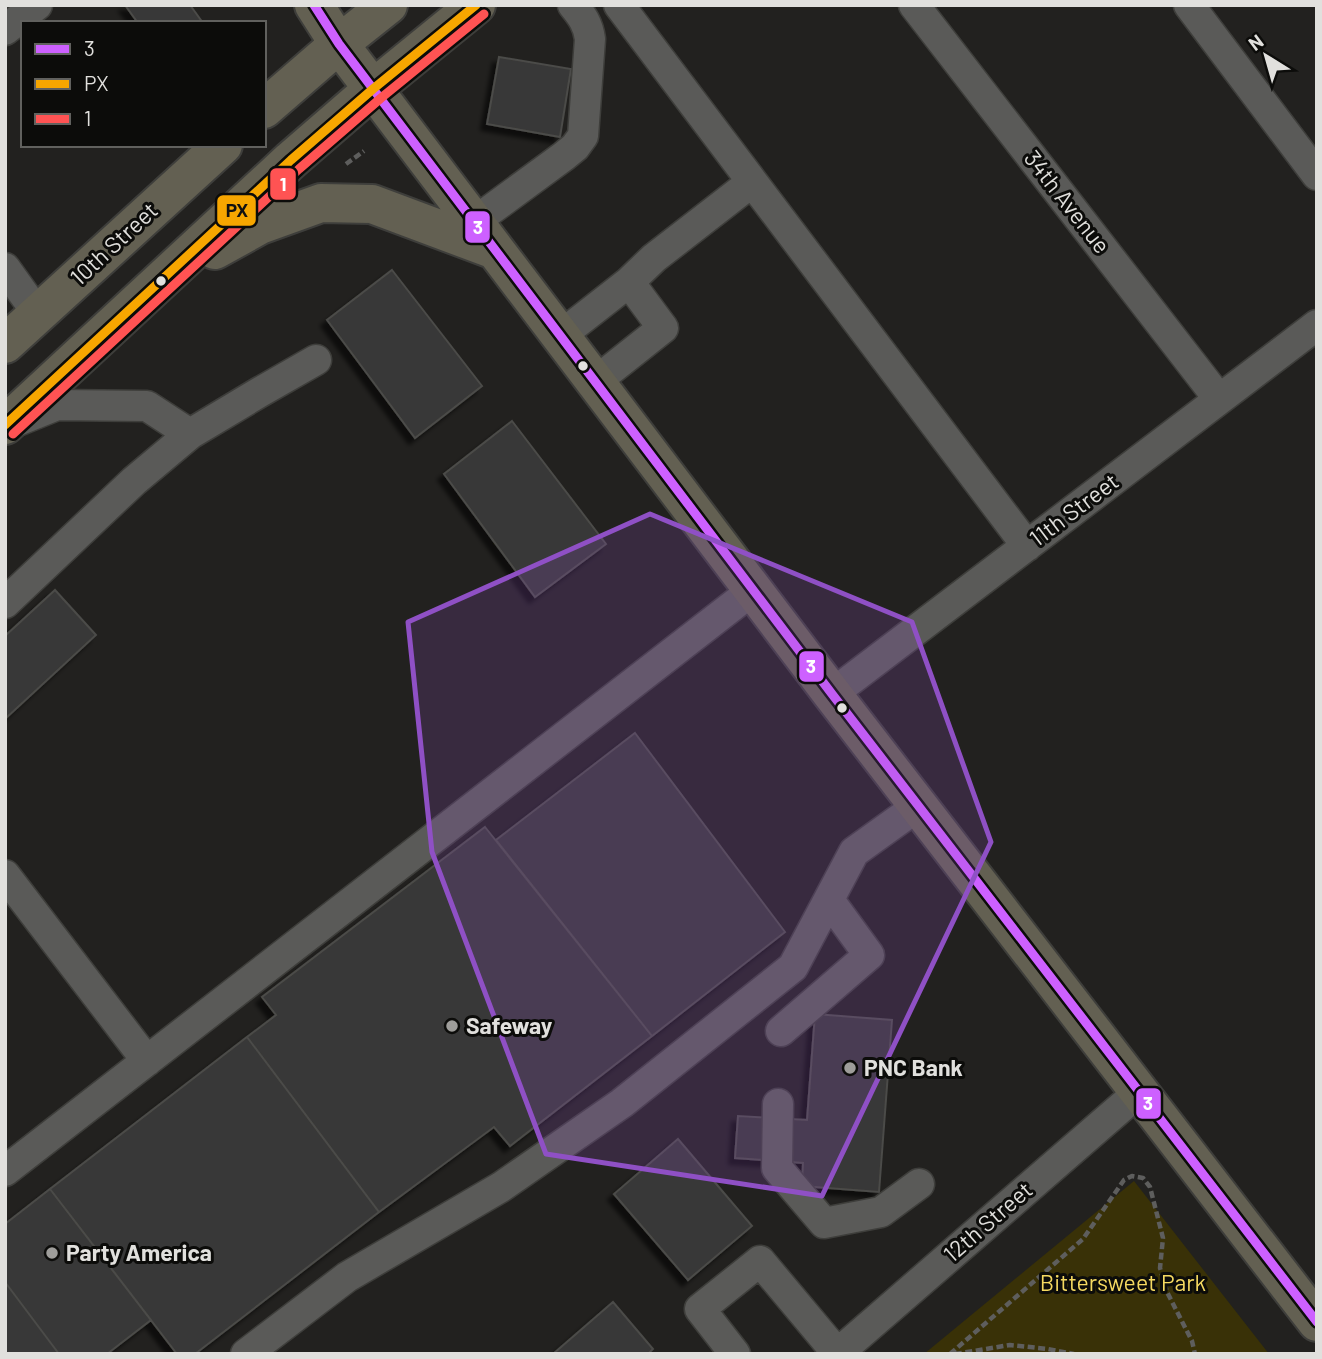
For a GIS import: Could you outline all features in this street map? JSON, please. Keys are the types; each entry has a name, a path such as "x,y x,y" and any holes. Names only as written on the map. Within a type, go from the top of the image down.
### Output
{"main road":[{"path":"314,5 338,44 560,337 1317,1322"},
{"path":"266,106 388,5"},
{"path":"5,425 282,169 373,89 476,5"},
{"name":"10th Street","path":"5,344 221,147"},
{"path":"163,277 260,225 321,203 372,204 484,236"}],"street":[{"path":"5,30 37,5"},
{"path":"484,236 583,136 590,39 584,18 573,5"},
{"path":"619,5 1027,546"},
{"name":"34th Avenue","path":"914,5 1219,399"},
{"path":"1189,5 1317,175"},
{"path":"560,337 629,282 654,258 752,182"},
{"path":"5,268 38,314"},
{"path":"595,382 663,328 629,282"},
{"name":"11th Street","path":"832,694 1317,325"},
{"path":"5,603 134,481 190,434 316,360"},
{"path":"5,425 57,405 148,406 190,434"},
{"path":"5,1171 753,590"},
{"path":"246,1354 347,1277 501,1187 622,1103 793,967 854,852 918,806"},
{"path":"5,875 147,1061"},
{"path":"781,1031 869,955 828,900"},
{"name":"12th Street","path":"837,1354 1140,1091"},
{"path":"778,1104 777,1168 824,1223 881,1212 919,1184"},
{"path":"735,1354 700,1309 760,1261 837,1354"}],"path":[{"path":"346,164 364,151"},
{"path":"952,1354 1083,1239 1124,1180 1132,1176 1143,1178 1150,1187 1163,1238 1160,1268 1167,1292 1192,1341 1195,1354"},
{"path":"952,1354 1010,1345 1073,1354"}],"highlighted area":[{"path":"650,514 912,622 991,842 822,1196 546,1154 432,852 408,622"}],"green space":[{"name":"Bittersweet Park","path":"1134,1181 1269,1354 924,1354"}],"building":[{"path":"125,5 190,5 202,21 137,21"},
{"path":"499,57 571,69 560,137 487,124"},
{"path":"392,270 482,386 415,438 327,320"},
{"path":"512,421 606,544 535,597 444,474"},
{"path":"55,590 96,635 5,719 5,636"},
{"path":"635,733 785,932 652,1036 496,840"},
{"name":"Safeway","path":"485,827 652,1036 510,1146 494,1127 379,1212 247,1037 276,1015 262,997"},
{"name":"PNC Bank","path":"815,1014 892,1020 879,1192 802,1186 803,1163 735,1158 738,1116 807,1120"},
{"path":"247,1037 379,1212 195,1354 177,1354 50,1189"},
{"path":"678,1139 752,1226 688,1280 614,1194"},
{"name":"Party America","path":"50,1189 151,1320 107,1354 59,1354 5,1282 5,1224"},
{"path":"5,1282 59,1354 5,1354"},
{"path":"613,1302 653,1349 648,1354 553,1354"}],"transit line":[{"name":"3","path":"314,5 339,44 832,694 1317,1322"},
{"name":"PX","path":"5,425 291,160 476,5"},
{"name":"1","path":"13,434 299,169 484,14"}],"place":[{"name":"Safeway","path":"452,1026"},
{"name":"PNC Bank","path":"850,1068"},
{"name":"Party America","path":"52,1253"}]}
